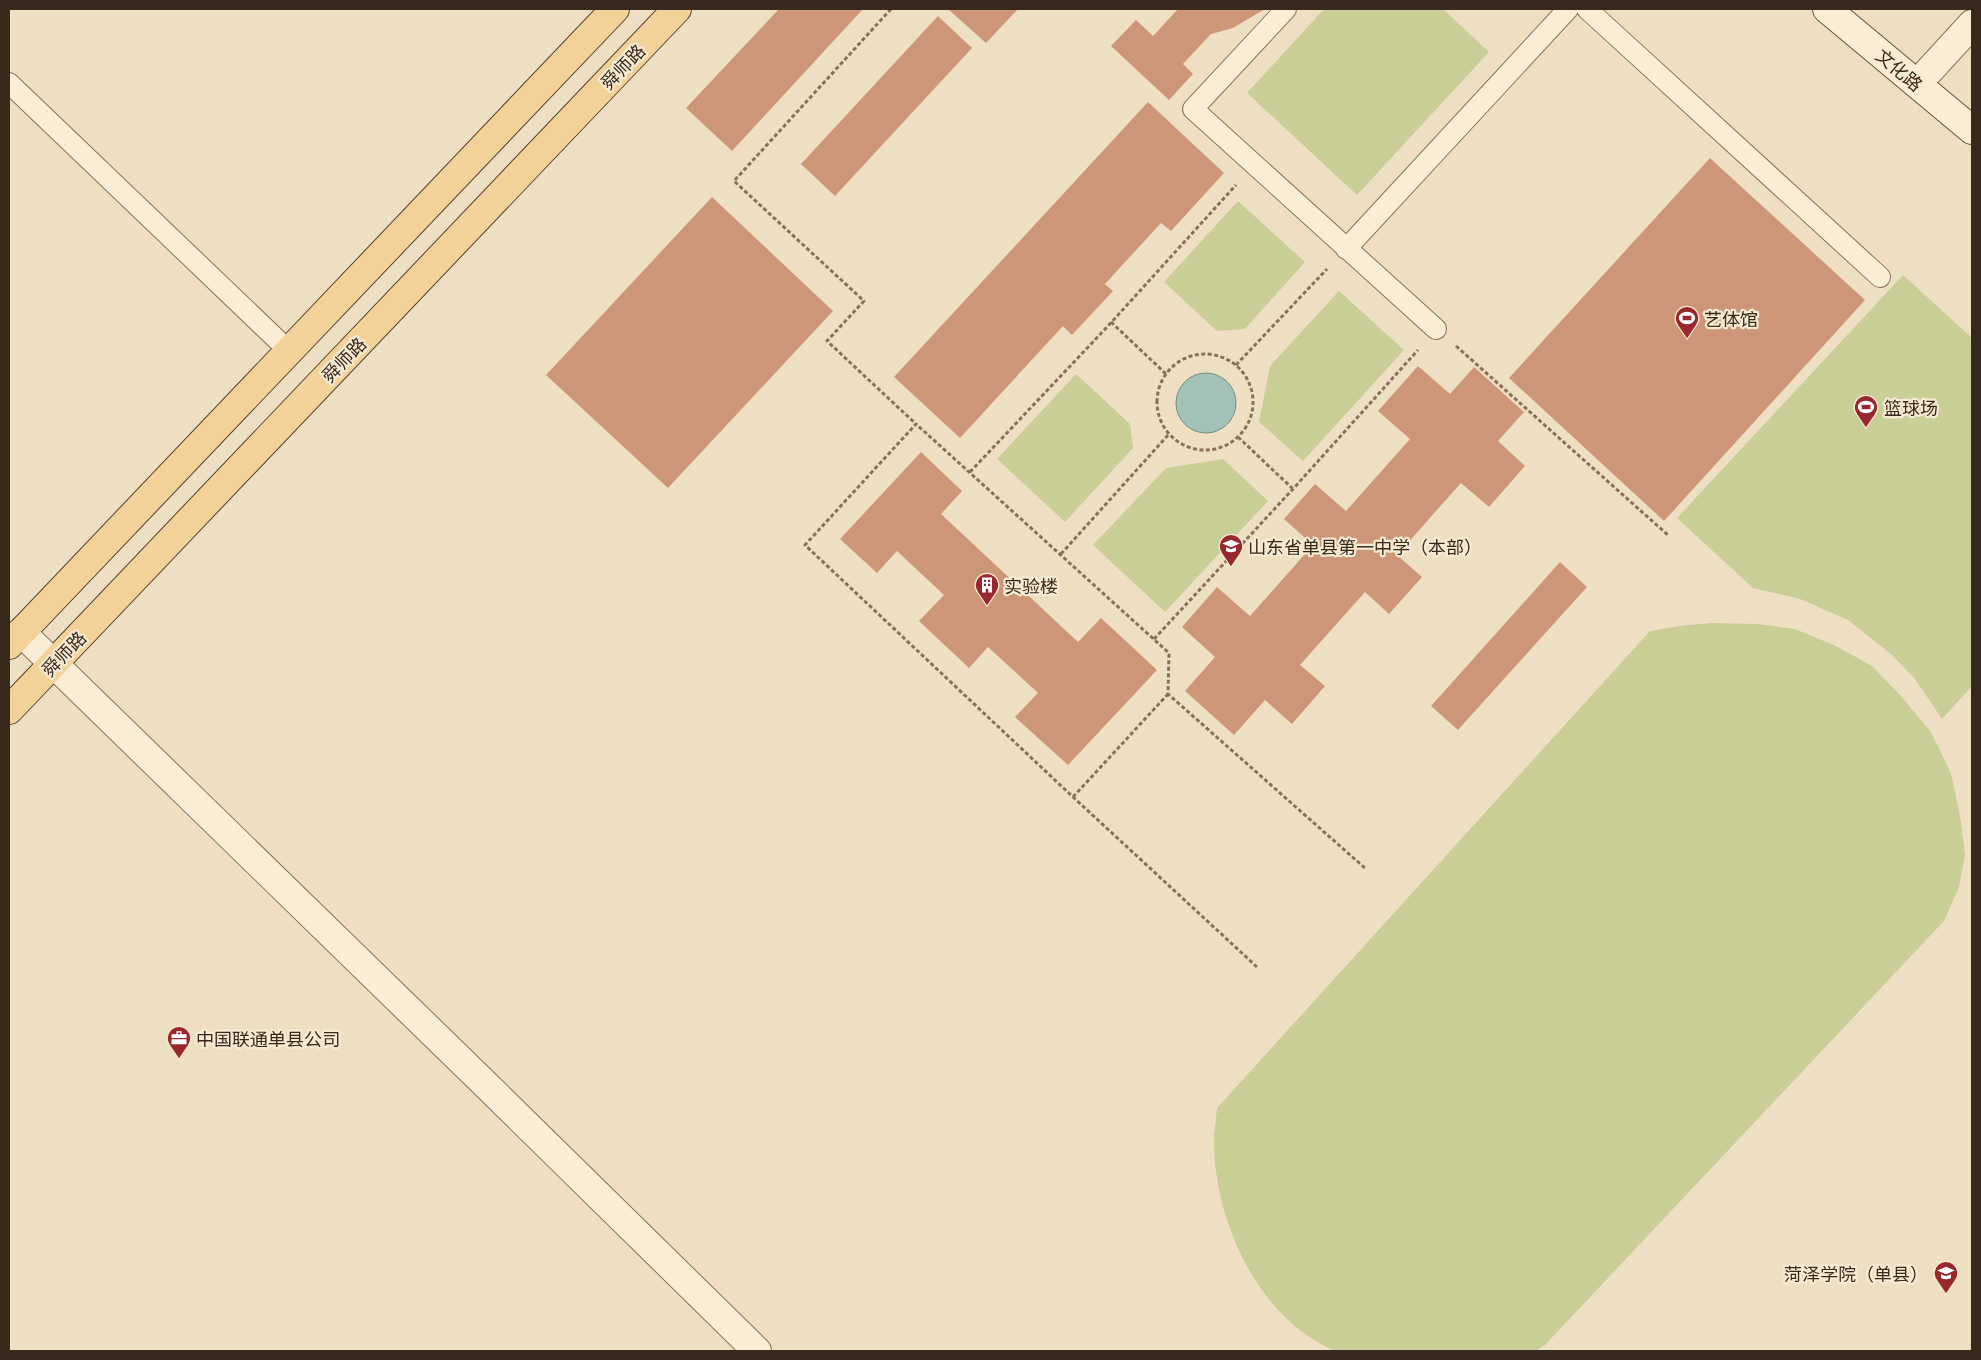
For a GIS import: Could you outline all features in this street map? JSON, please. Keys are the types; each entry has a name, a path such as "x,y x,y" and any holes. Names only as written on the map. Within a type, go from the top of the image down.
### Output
{"main road":[{"path":"15,639 614,9"},
{"name":"舜师路","path":"9,710 677,9"}],"street":[{"name":"文化路","path":"1827,9 1972,130"},
{"path":"1917,84 1972,24"},
{"path":"15,639 53,664 757,1351"}],"lane":[{"path":"1286,9 1193,109 1436,329"},
{"path":"1346,249 1568,9"},
{"path":"1587,9 1880,277"},
{"path":"9,83 289,350"}],"path":[{"path":"891,9 734,181 864,301 827,341 1169,653 1168,694 1072,798"},
{"path":"970,472 1111,322 1254,165"},
{"path":"1236,365 1346,249"},
{"path":"1111,322 1166,374"},
{"path":"1154,639 1293,489 1436,329 1669,536"},
{"path":"1205,353 1220,356 1236,365 1245,374 1252,387 1254,403 1251,419 1242,434 1229,444 1214,450 1197,450 1182,445 1169,434 1160,420 1157,404 1158,390 1166,374 1176,363 1190,356 1205,353"},
{"path":"916,424 805,545 1072,798 1257,967"},
{"path":"1061,554 1169,434"},
{"path":"1238,437 1293,489"},
{"path":"1168,694 1366,869"}],"green space":[{"path":"1324,9 1443,9 1489,52 1357,195 1247,93"},
{"path":"1238,201 1305,262 1245,329 1217,331 1164,282"},
{"name":"篮球场","path":"1903,275 1972,338 1972,686 1942,719 1915,679 1891,654 1848,620 1800,599 1753,588 1677,518"},
{"path":"1339,291 1404,350 1303,461 1259,422 1270,366"},
{"path":"1076,374 1130,424 1133,448 1065,522 997,459"},
{"path":"1223,459 1268,501 1165,612 1093,545 1166,468"},
{"path":"1712,623 1757,624 1795,629 1836,646 1872,666 1900,695 1931,732 1951,773 1960,816 1965,855 1959,887 1944,921 1546,1344 1536,1351 1335,1351 1308,1336 1285,1317 1265,1294 1248,1268 1234,1239 1224,1210 1217,1180 1214,1134 1217,1108 1650,631"}],"water":[{"path":"1206,373 1223,378 1231,386 1236,403 1231,420 1223,428 1206,433 1189,428 1181,420 1176,403 1181,386 1189,378"}],"building":[{"path":"779,9 863,9 732,151 686,108"},
{"path":"948,9 1018,9 986,43"},
{"path":"1178,9 1265,9 1233,28 1211,34 1183,64 1193,74 1169,100 1111,46 1136,20 1153,36"},
{"path":"938,16 972,48 835,196 801,164"},
{"path":"1148,102 1224,173 1171,231 1161,223 1105,284 1113,291 1072,335 1063,326 960,438 894,377"},
{"name":"艺体馆","path":"1710,158 1865,300 1664,521 1509,378"},
{"path":"712,197 833,311 668,488 546,375"},
{"path":"1418,366 1450,394 1474,367 1524,412 1498,441 1525,466 1489,507 1461,483 1397,555 1422,577 1389,614 1365,592 1300,665 1325,686 1292,724 1265,700 1234,735 1185,691 1215,657 1182,627 1217,587 1250,616 1313,545 1284,519 1315,484 1346,511 1410,439 1378,411"},
{"name":"实验楼","path":"921,452 962,491 941,514 1078,642 1101,618 1157,670 1068,765 1015,717 1038,693 988,647 969,668 919,621 944,595 897,551 877,573 840,539"},
{"path":"1560,562 1587,587 1458,730 1431,706"}],"place":[{"name":"艺体馆","path":"1687,339"},
{"name":"篮球场","path":"1866,428"},
{"name":"山东省单县第一中学（本部）","path":"1231,567"},
{"name":"实验楼","path":"987,606"},
{"name":"中国联通单县公司","path":"179,1059"},
{"name":"菏泽学院（单县）","path":"1946,1294"}]}
